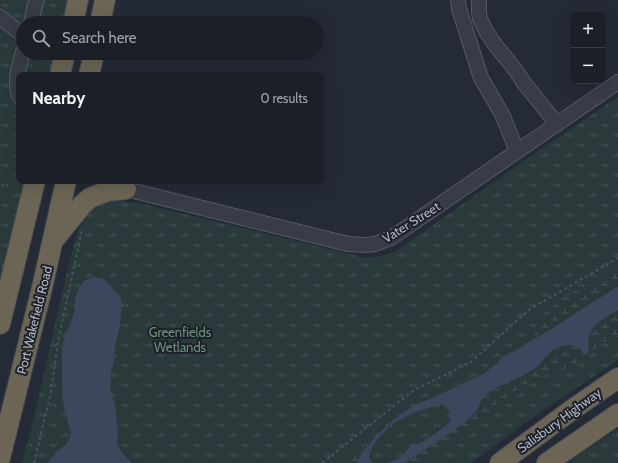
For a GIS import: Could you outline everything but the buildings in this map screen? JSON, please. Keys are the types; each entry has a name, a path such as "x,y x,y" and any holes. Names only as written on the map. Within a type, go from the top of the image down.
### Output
{"highway":[{"path":"75,16 78,0"},
{"path":"102,16 105,0"},
{"path":"61,72 63,60"},
{"path":"90,72 92,60"},
{"path":"0,324 33,184"},
{"name":"Port Wakefield Road","path":"0,458 54,239 65,184"},
{"path":"54,239 90,198 100,193 114,190 118,185"},
{"name":"Salisbury Highway","path":"500,463 618,378"},
{"path":"547,463 618,414"}],"street":[{"path":"32,16 35,4 38,0"},
{"path":"458,0 459,9 481,78 502,114 517,151"},
{"path":"479,0 478,12 487,33 557,124"},
{"path":"0,17 16,30"},
{"path":"18,72 21,60"},
{"name":"Vater Street","path":"118,185 348,244 375,244 391,238 618,82"}],"path":[{"path":"34,463 51,392 58,341 84,219 80,208"},
{"path":"322,463 414,390 472,362 530,309 618,258"}],"green space":[{"path":"0,0 78,0 75,16 16,16 16,60 63,60 61,72 16,72 16,184 34,184 0,324"},
{"name":"Greenfields Wetlands","path":"618,97 618,360 545,409 471,463 22,463 67,271 78,231 91,210 117,200 143,204 362,257 378,257 396,251"},
{"path":"618,271 618,287 532,340 541,316 561,299 609,274"},
{"path":"618,310 618,336 604,342 589,352 588,339 592,329"},
{"path":"570,345 579,348 585,355 572,366 534,379 517,390 496,404 488,413 461,436 424,463 405,463 444,437 476,412 482,398 492,390 524,375 537,367 549,353 557,347"},
{"path":"618,429 618,463 567,463"},
{"path":"367,446 356,463 337,463 345,457"}],"water":[{"path":"93,277 104,279 119,295 122,302 120,325 111,372 110,388 115,404 118,434 117,444 122,453 132,463 48,463 56,452 67,444 71,434 63,403 62,392 63,343 75,310 75,299 78,289 84,281"},
{"path":"618,287 618,310 592,329 588,339 589,352 585,355 579,348 570,345 557,347 549,353 537,367 524,375 492,390 482,399 476,412 464,423 444,437 405,463 387,463 404,456 411,445 421,443 446,426 450,421 449,411 441,404 413,413 392,424 376,441 369,457 372,463 356,463 377,435 393,420 414,405 483,374 496,364 503,356 550,330"}]}
